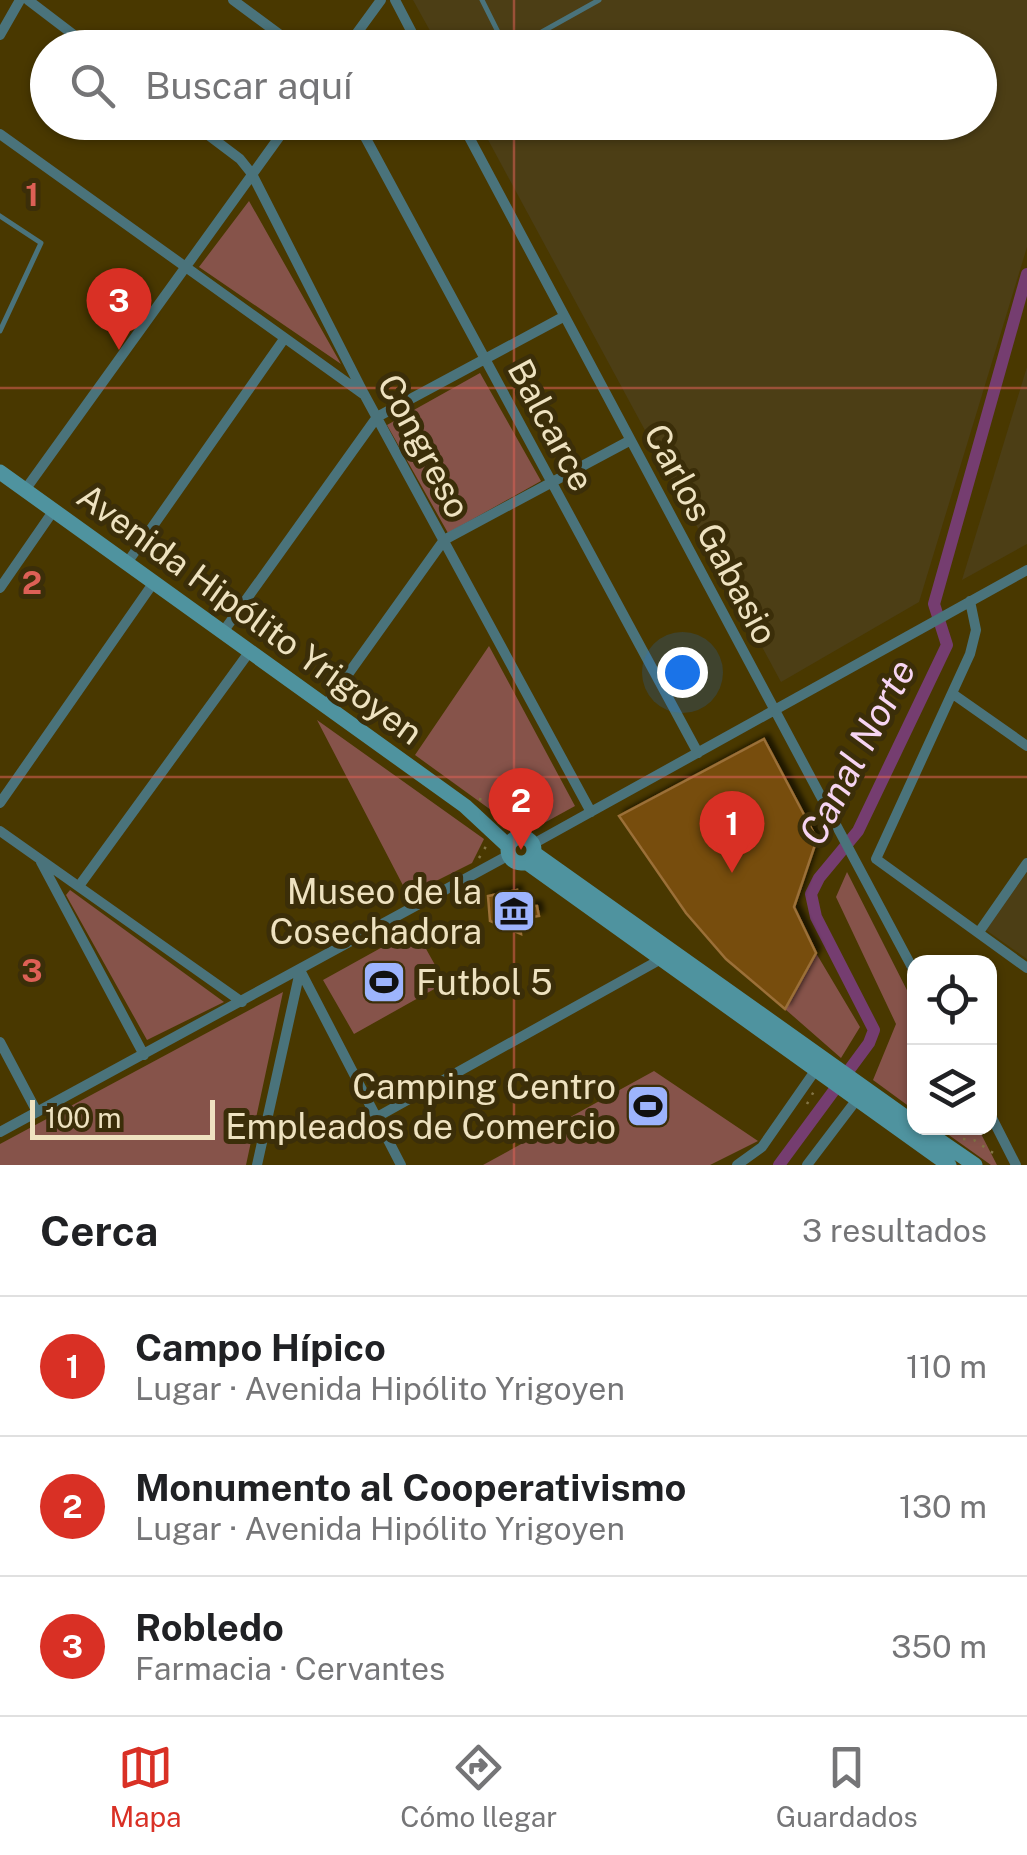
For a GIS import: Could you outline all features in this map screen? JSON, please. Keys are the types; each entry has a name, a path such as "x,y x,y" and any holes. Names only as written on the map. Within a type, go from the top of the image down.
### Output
{"street":[{"path":"0,35 20,0"},
{"path":"28,0 67,30"},
{"path":"233,0 274,30"},
{"path":"360,30 382,0"},
{"path":"394,0 410,30"},
{"path":"0,134 364,394"},
{"name":"Congreso","path":"215,140 252,174 364,394 591,812"},
{"path":"25,490 277,140"},
{"name":"Balcarce","path":"367,140 698,753"},
{"name":"Carlos Gabasio","path":"471,140 907,958"},
{"path":"223,632 377,417 564,317"},
{"path":"127,563 284,339"},
{"path":"326,706 444,540 629,441"},
{"name":"Avenida Hipólito Yrigoyen","path":"0,472 465,806 482,810 522,849 857,1091 948,1165"},
{"path":"0,588 54,510"},
{"path":"0,1132 1027,570"},
{"path":"0,803 154,582"},
{"path":"858,865 876,858 954,694 976,630 970,601"},
{"path":"78,886 250,651"},
{"path":"954,694 1027,746"},
{"path":"0,832 242,1002"},
{"path":"876,858 1027,968"},
{"path":"41,861 144,1055"},
{"path":"979,932 1027,863"},
{"path":"377,1117 666,955"},
{"path":"300,970 402,1165"},
{"path":"257,1165 300,970"},
{"path":"0,1042 37,1112"},
{"path":"738,1165 762,1147 825,1068"},
{"path":"807,1165 857,1091"},
{"name":"Avenida Hipólito Yrigoyen","path":"857,1091 907,1119"},
{"path":"997,1128 1016,1165"},
{"path":"931,1135 975,1165"},
{"path":"758,1165 762,1147"}],"lane":[{"path":"482,0 499,30"},
{"path":"543,30 599,0"},
{"path":"0,216 40,242 0,332"}],"path":[{"path":"960,1138 974,1140 1003,1160"}],"shaded area":[{"path":"413,0 1027,0 1027,247 919,602 781,682 488,140 997,140 997,30 430,30"},
{"path":"249,201 341,364 199,267"},
{"path":"1027,367 1027,544 962,580"},
{"path":"480,373 541,481 448,533 387,425"},
{"path":"489,646 575,806 524,834 415,755"},
{"path":"317,720 484,839 472,863 408,895"},
{"path":"847,872 907,990 907,1105 873,1080 896,1024 836,897"},
{"path":"1027,872 1027,959 986,930"},
{"path":"70,890 224,1002 147,1040 66,895"},
{"name":"Futbol 5","path":"415,929 445,983 354,1034 323,980"},
{"path":"816,953 860,1027 841,1058 785,1009"},
{"path":"283,992 246,1165 0,1165 0,1144"},
{"name":"Camping Centro Empleados de Comercio","path":"654,1071 758,1141 710,1165 483,1165"},
{"path":"949,1135 982,1135 997,1165 991,1165"}],"building":[{"path":"764,739 817,839 794,907 816,953 785,1009 726,959 686,913 619,816"},
{"name":"Museo de la Cosechadora","path":"517,890 519,906 537,906 539,916 519,919 521,934 490,921 488,896"}],"waterway":[{"name":"Canal Norte","path":"779,1165 869,1043 874,1030 816,917 811,894 819,878 858,831 947,645 934,604 1027,274"}],"place":[{"name":"Robledo","path":"119,350"},
{"name":"Monumento al Cooperativismo","path":"521,850"},
{"name":"Campo Hípico","path":"732,873"},
{"name":"Museo de la Cosechadora","path":"514,911"},
{"name":"Futbol 5","path":"384,982"},
{"name":"Camping Centro Empleados de Comercio","path":"648,1106"}]}
